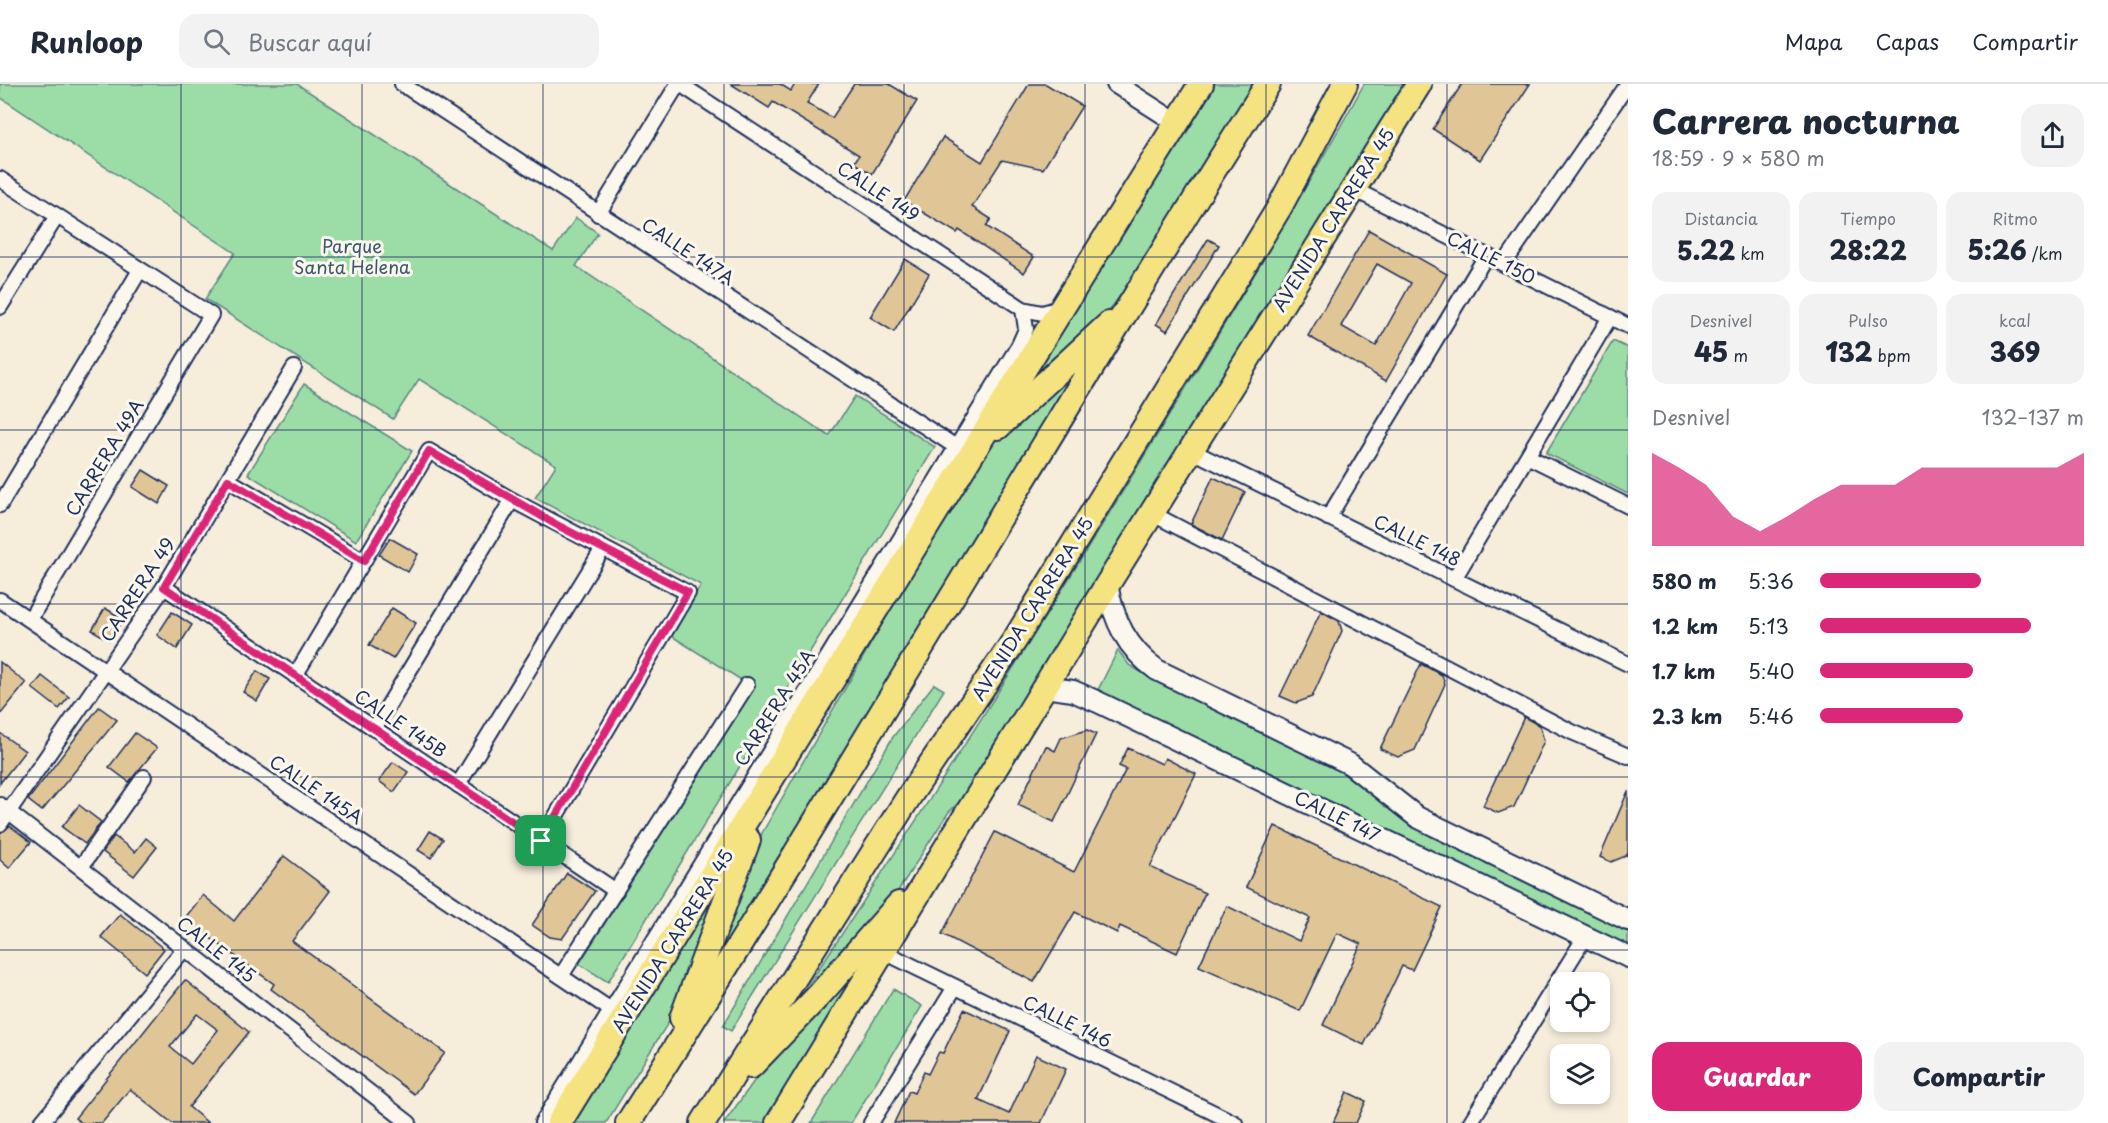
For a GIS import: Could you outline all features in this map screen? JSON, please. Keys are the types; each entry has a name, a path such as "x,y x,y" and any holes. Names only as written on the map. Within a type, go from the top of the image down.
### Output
{"highway":[{"name":"AVENIDA CARRERA 45","path":"559,1123 766,792 962,453 1061,308 1201,84"},
{"path":"627,1123 1268,84"},
{"name":"AVENIDA CARRERA 45","path":"703,1123 908,798 1022,628 1279,208 1345,84"},
{"name":"AVENIDA CARRERA 45","path":"778,1123 1150,513 1419,84"},
{"path":"962,453 1135,297"},
{"path":"665,1063 766,792"},
{"path":"718,1100 829,984 946,848"}],"main road":[{"path":"1107,585 1113,613 1124,637 1143,660 1157,670 1350,764 1418,817 1628,920"},
{"name":"CALLE 147","path":"1044,687 1073,691 1090,698 1628,957"}],"street":[{"name":"CALLE 147A","path":"402,84 962,453"},
{"path":"598,214 679,84"},
{"name":"CALLE 149","path":"679,84 1023,309"},
{"path":"1116,84 1177,123"},
{"path":"1504,264 1628,84"},
{"path":"0,179 140,270 0,505"},
{"name":"CALLE 150","path":"1353,189 1628,326"},
{"path":"0,307 57,216"},
{"path":"1328,518 1486,256"},
{"name":"CARRERA 49A","path":"30,620 211,315 140,270"},
{"path":"1023,309 1042,313 1061,308"},
{"name":"CARRERA 45A","path":"542,1123 962,453 1023,338 1026,316 1023,309"},
{"path":"1454,579 1610,317"},
{"name":"CARRERA 49","path":"0,824 5,808 106,671 164,587 294,368"},
{"name":"CALLE 148","path":"1190,450 1628,664"},
{"path":"295,676 429,451 512,500 688,592 541,841"},
{"path":"1528,457 1628,506"},
{"path":"228,480 364,561"},
{"path":"374,729 512,500"},
{"path":"1150,513 1572,732 1628,756"},
{"path":"458,785 603,549"},
{"name":"CALLE 145B","path":"164,587 616,891"},
{"name":"CALLE 145A","path":"0,600 611,1010"},
{"name":"CARRERA 45A","path":"561,976 747,684"},
{"path":"81,867 144,777"},
{"name":"CALLE 145","path":"5,808 393,1118 409,1123"},
{"path":"1470,1123 1585,937"},
{"path":"41,1123 184,949"},
{"name":"CALLE 146","path":"884,952 1235,1123"},
{"path":"871,1123 955,987"}],"green space":[{"name":"Parque Santa Helena","path":"0,84 297,84 553,251 576,218 598,233 576,266 829,436 855,396 935,447 608,982 579,964 754,688 670,635 701,585 535,498 556,465 419,379 393,419 205,299 235,253 0,97"},
{"path":"1212,84 1257,84 1147,259 1103,319 1011,404"},
{"path":"1364,84 1408,84 976,785 948,813 898,891 853,949 796,1003 929,800 1058,596 1256,272"},
{"path":"1613,341 1628,348 1628,494 1546,453"},
{"path":"1078,364 958,566 712,966 762,833 980,454"},
{"path":"304,384 412,451 356,541 248,474"},
{"path":"1118,650 1129,665 1159,683 1337,769 1432,837 1628,932 1628,945 1097,692"},
{"path":"934,684 944,690 731,1031 723,1026 893,737"},
{"path":"730,867 676,1010 606,1123 570,1123"},
{"path":"857,969 766,1123 724,1123 777,1049"},
{"path":"893,989 922,1006 851,1123 811,1123"}],"building":[{"path":"731,84 780,84 791,91 795,84 819,84 807,103 832,118 854,84 889,84 917,101 872,174 854,163 859,155 773,102 769,108"},
{"path":"1029,84 1046,84 1082,106 1043,169 1002,160 972,207 991,219 986,226 1034,257 1024,273 959,230 957,233 904,201 943,137 982,162"},
{"path":"1462,84 1530,84 1480,160 1433,129"},
{"path":"1369,230 1447,274 1386,381 1308,336","holes":["1377,264 1411,283 1376,346 1341,326"]},
{"path":"1208,239 1219,245 1167,331 1156,324"},
{"path":"905,259 929,274 894,332 870,317"},
{"path":"143,470 169,486 159,504 132,487"},
{"path":"1213,477 1245,492 1222,540 1191,524"},
{"path":"390,538 418,554 408,572 379,555"},
{"path":"105,608 123,619 109,640 92,630"},
{"path":"392,608 416,623 393,659 369,645"},
{"path":"1321,611 1339,621 1342,631 1312,697 1296,703 1280,696"},
{"path":"172,612 192,625 177,649 157,635"},
{"path":"0,662 26,683 0,715"},
{"path":"1421,664 1442,675 1445,684 1415,750 1398,757 1380,749"},
{"path":"257,671 270,679 257,701 243,692"},
{"path":"42,676 69,697 59,709 32,688"},
{"path":"99,707 117,720 42,811 28,800"},
{"path":"1524,717 1540,726 1544,741 1514,807 1498,813 1483,806"},
{"path":"1087,730 1096,734 1054,822 1018,805 1046,746 1055,751 1061,738"},
{"path":"0,733 25,751 0,783"},
{"path":"135,733 157,748 129,782 109,767"},
{"path":"1128,748 1162,764 1165,758 1196,774 1150,867 1205,893 1177,953 1120,926 1117,933 1075,912 1034,982 942,934 995,832 1074,872 1126,769 1119,766"},
{"path":"393,762 408,772 394,792 379,781"},
{"path":"1628,791 1628,853 1611,862 1600,857"},
{"path":"79,805 101,822 85,844 62,827"},
{"path":"10,826 31,842 9,868 0,860 0,833"},
{"path":"1275,826 1442,907 1412,970 1402,966 1364,1045 1323,1025 1361,944 1337,933 1300,1011 1199,966 1227,906 1299,941 1310,918 1246,887"},
{"path":"430,831 443,839 431,858 418,850"},
{"path":"114,836 135,852 146,838 157,847 134,876 103,852"},
{"path":"284,856 330,891 292,941 445,1053 414,1094 271,989 274,984 184,919 203,895 234,921"},
{"path":"567,873 595,891 562,939 550,937 532,925"},
{"path":"120,914 164,949 145,973 101,937"},
{"path":"185,980 249,1032 189,1107 208,1123 172,1123 130,1089 102,1123 82,1123 75,1118","holes":["197,1014 218,1030 191,1064 170,1047"]},
{"path":"964,1009 1010,1031 978,1100 1009,1114 1036,1055 1066,1069 1041,1123 894,1123 909,1091 914,1093 924,1072 928,1074 939,1052 943,1053"},
{"path":"1347,1092 1366,1101 1356,1123 1333,1123"}],"route":[{"path":"429,451 557,525 688,592 541,841 164,587 228,480 364,561 429,451"}]}
